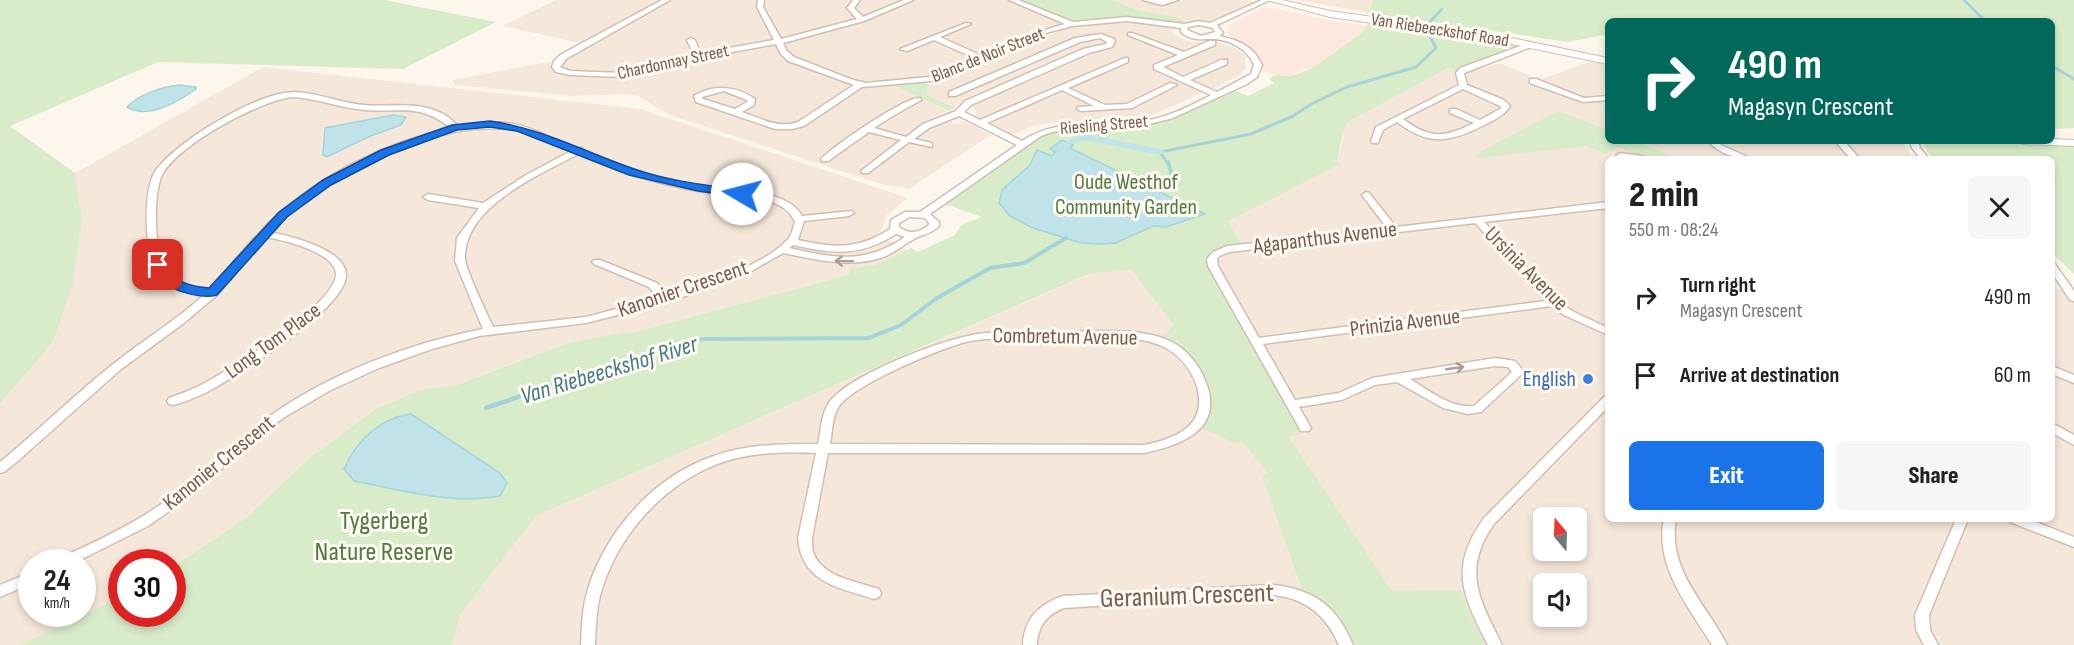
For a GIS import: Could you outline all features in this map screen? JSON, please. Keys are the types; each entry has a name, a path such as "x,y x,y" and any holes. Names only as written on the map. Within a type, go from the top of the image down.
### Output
{"street":[{"name":"Chardonnay Street","path":"667,0 563,57 556,67 566,72 619,76 862,20 910,0"},
{"name":"Blanc de Noir Street","path":"761,0 759,5 785,54 794,61 861,84 924,80 1047,31 1072,24 1126,19 1185,26"},
{"path":"856,0 850,8 862,20"},
{"path":"1012,0 1072,24"},
{"path":"1146,0 1162,3 1174,0"},
{"path":"1212,25 1267,0"},
{"name":"Van Riebeeckshof Road","path":"1271,0 1320,12 1487,36 1605,60"},
{"path":"1213,40 1187,35 1183,31 1185,26 1200,23 1212,25 1220,31 1213,40 1157,67 1216,95"},
{"path":"904,49 968,24"},
{"path":"1130,34 1184,55"},
{"path":"865,171 930,124 959,113 968,103 1086,51 1108,45 1112,41 1101,36 1078,40 952,94"},
{"path":"934,37 980,58"},
{"path":"691,40 698,56"},
{"name":"Riesling Street","path":"923,214 1038,134 1053,129 1153,121 1216,95 1254,75 1258,67 1255,57 1247,50 1213,40"},
{"path":"1463,86 1462,71 1532,45"},
{"path":"981,123 1125,60"},
{"path":"1182,80 1224,62"},
{"path":"1533,81 1580,99 1592,101 1605,99"},
{"path":"736,112 751,103 751,99 724,89 698,96 699,100 778,127 792,127 801,124 861,84"},
{"path":"1081,109 1132,106 1173,85"},
{"path":"1375,141 1378,130 1463,86"},
{"path":"1397,119 1422,135 1437,138 1480,123 1503,111 1506,106 1463,86"},
{"path":"1063,88 1106,108"},
{"path":"213,293 190,289 168,279 156,259 151,193 154,182 167,162 188,145 258,103 293,94 315,96 340,104 365,108 426,109 440,114 456,127"},
{"path":"825,159 868,129 917,100"},
{"path":"1453,111 1480,123"},
{"path":"959,113 1022,144"},
{"path":"0,469 98,383 213,293 264,234 304,198 351,169 385,152 456,127 506,125 579,150 619,168 663,181 770,198 792,208 800,219 799,232 794,242 833,250 851,250 876,243 896,230"},
{"path":"868,129 929,145"},
{"path":"2055,142 2074,143"},
{"path":"1715,144 1740,156"},
{"path":"1842,144 1853,156"},
{"path":"489,331 460,261 459,250 469,225 485,206 529,177 579,150"},
{"path":"1366,195 1394,230"},
{"path":"428,197 485,206"},
{"name":"Agapanthus Avenue","path":"1305,428 1213,266 1212,259 1216,254 1227,249 1605,206"},
{"path":"800,219 849,213"},
{"path":"908,214 923,214 932,219 934,226 927,232 914,235 903,234 896,230 894,225 899,217 908,214"},
{"name":"Ursinia Avenue","path":"1478,220 1554,303 1605,331"},
{"name":"Long Tom Place","path":"173,401 200,391 252,359 320,309 338,287 341,277 340,269 326,255 296,241 264,234"},
{"path":"784,250 824,259 852,261 872,258 887,252 914,235"},
{"name":"Kanonier Crescent","path":"91,549 131,530 171,505 264,426 304,400 396,358 434,345 489,331 544,327 585,320 665,300 735,275 784,250 794,242"},
{"path":"597,262 653,285 665,300"},
{"path":"2055,270 2074,298"},
{"name":"Prinizia Avenue","path":"1256,342 1554,303"},
{"name":"Combretum Avenue","path":"588,645 590,606 605,564 637,514 661,490 690,470 732,455 761,450 823,450 1144,449 1168,444 1195,428 1204,414 1207,394 1187,358 1168,345 1152,339 1125,335 968,338 951,342 846,392 831,410 823,450"},
{"path":"1291,405 1342,396 1372,382 1397,377 1496,362 1511,364 1518,372 1477,410 1469,412 1450,406 1397,377"},
{"path":"2055,371 2072,378"},
{"path":"1495,645 1479,616 1471,591 1469,569 1477,538 1489,520 1605,403"},
{"path":"2055,429 2074,441"},
{"path":"823,450 805,538 808,558 824,576 874,593"},
{"path":"1669,522 1666,536 1671,562 1720,645"},
{"path":"1931,645 1923,630 1922,615 1961,522"},
{"path":"2023,522 2074,542"},
{"path":"0,591 18,583"},
{"name":"Geranium Crescent","path":"1030,645 1030,633 1036,619 1048,608 1063,602 1274,590 1302,596 1321,606 1336,622 1346,645"}],"shaded area":[{"path":"556,0 1011,0 1072,24 930,79 892,83 947,111 931,119 941,124 947,121 954,124 964,121 991,135 909,189 884,185 670,115 638,96 628,94 571,96 455,85 452,80 559,60 585,44 502,26"},
{"path":"1113,0 1247,0 1258,4 1212,25 1188,25 1181,18 1137,10"},
{"path":"1298,0 1373,0 1369,13"},
{"path":"1266,7 1368,26 1359,36 1319,66 1284,77 1262,71 1263,63 1260,56 1231,39 1228,31 1228,25"},
{"path":"1100,23 1144,23 1172,28 1174,35 1191,42 1219,42 1245,55 1246,68 1240,75 1210,90 1188,84 1203,92 1154,115 1036,125 1014,134 976,116 976,110 972,108 974,104 964,102 954,107 927,95 929,85 1061,30"},
{"path":"1592,61 1605,63 1605,144 1904,144 1913,156 1605,156 1605,522 2055,522 2055,289 2074,292 2074,645 452,645 460,615 536,516 1088,275 1338,162 1345,126 1348,122 1448,68 1465,73 1500,63 1539,80"},
{"path":"263,67 640,109 908,198 887,215 881,231 877,234 908,250 878,264 851,269 848,275 632,333 561,345 454,386 423,389 377,408 308,459 247,517 186,558 186,549 108,549 108,603 96,609 96,549 18,549 18,627 58,627 20,645 0,645 0,404 53,342 82,219 75,173"}],"green space":[{"path":"0,0 384,0 496,22 403,69 158,62 10,126 75,173 82,219 72,286 53,342 0,404"},
{"path":"1019,0 1113,0 1137,10 1181,18 1184,23 1122,18 1071,21"},
{"path":"1373,0 2074,0 2074,128 2055,129 2055,18 1605,18 1605,35 1569,42 1369,13"},
{"name":"Tygerberg Nature Reserve","path":"1369,22 1481,37 1515,44 1518,47 1457,71 1448,68 1348,122 1341,140 1338,161 1340,164 1228,221 1242,245 1215,249 1206,262 1301,433 1288,436 1392,591 1461,590 1469,613 1485,645 1353,645 1345,626 1334,611 1320,599 1302,589 1262,476 1268,474 1242,441 1234,443 1202,428 1209,414 1210,387 1196,363 1186,353 1161,338 1174,325 1131,269 1089,274 536,516 460,615 452,645 20,645 58,627 96,627 96,609 108,603 108,627 186,627 186,558 247,517 308,459 377,408 423,389 454,386 567,343 632,333 848,275 851,269 878,264 911,248 918,252 955,235 961,225 982,217 942,203 1036,138 1049,132 1157,123 1234,90 1248,96 1274,83 1269,79 1275,75 1293,75 1319,64 1364,30"},
{"path":"923,82 929,85 927,95 956,108 949,111 893,85"},
{"path":"1558,111 1605,129 1605,144 1641,144 1671,156 1641,156 1618,147 1605,154 1587,146 1479,158 1476,154"},
{"path":"1924,144 2074,146 2074,274 2055,256 2055,156 1931,156"}],"water":[{"path":"179,85 196,87 196,89 163,108 145,112 127,107 138,98 151,92"},
{"path":"393,115 406,117 401,125 368,137 327,157 323,155 325,128"},
{"path":"1062,140 1073,145 1070,148 1205,214 1166,227 1153,226 1116,243 1100,244 1081,243 1033,228 1010,216 999,203 1002,190 1030,165 1037,150 1052,156 1055,152 1050,149"},
{"path":"411,414 500,473 507,483 500,496 445,498 354,481 344,469 362,440 389,420"}],"waterway":[{"path":"1964,0 1982,18"},
{"name":"Van Riebeeckshof River","path":"1428,24 1442,9"},
{"name":"Van Riebeeckshof River","path":"1168,164 1160,152 1251,134 1293,116 1313,103 1347,87 1416,67 1436,48 1427,30"},
{"path":"2055,68 2074,79"},
{"path":"1067,143 1084,137 1160,152"},
{"name":"Van Riebeeckshof River","path":"1168,162 1172,175"},
{"name":"Van Riebeeckshof River","path":"587,374 667,347 703,339 869,338 901,325 937,298 990,268 1024,263 1066,238"},
{"name":"Van Riebeeckshof River","path":"486,408 591,372"}],"place":[{"name":"English","path":"1588,379"}],"route":[{"path":"158,265 168,279 198,291 213,293 264,234 304,198 385,152 456,127 490,124 519,128 579,150 619,168 663,181 742,194"}],"park label":[{"name":"Oude Westhof Community Garden","path":"1126,194"}]}
